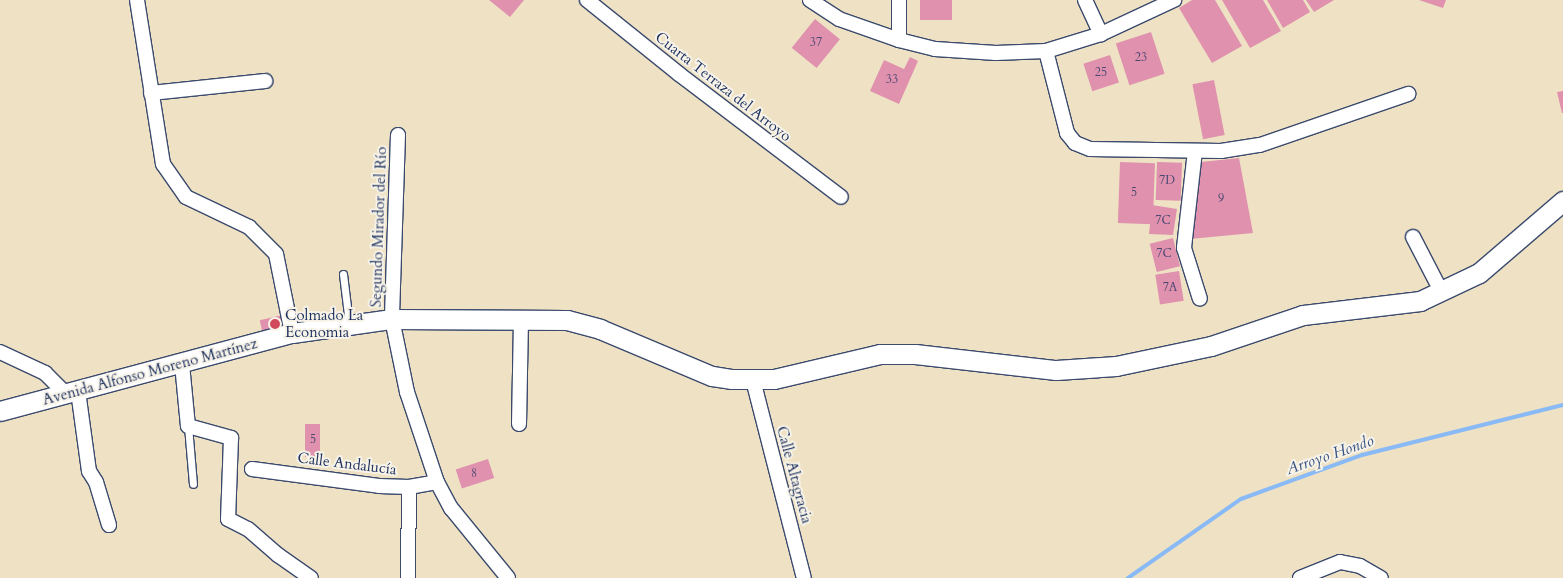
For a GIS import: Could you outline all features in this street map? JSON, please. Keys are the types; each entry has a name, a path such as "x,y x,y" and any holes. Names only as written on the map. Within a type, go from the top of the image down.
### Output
{"main road":[{"name":"Avenida Alfonso Moreno Martínez","path":"0,411 182,364 292,333 349,323 392,319 521,320 546,318 582,323 712,376 752,380 774,378 880,354 915,354 1046,370 1116,366 1202,348 1303,315 1399,305 1442,293 1479,273 1563,201"}],"street":[{"path":"137,0 150,93 163,164 186,197 249,227 276,254 292,333"},
{"name":"Cuarta Terraza del Arroyo","path":"587,0 679,74 841,197"},
{"path":"810,0 839,19 899,40 935,49 996,53 1046,51 1101,34 1174,0"},
{"path":"899,0 899,40"},
{"path":"1085,0 1101,34"},
{"path":"1046,51 1068,133 1075,143 1107,151 1221,151 1260,145 1408,94"},
{"path":"150,93 265,81"},
{"name":"Segundo Mirador del Río","path":"398,135 392,319 407,392 438,482 455,515 508,578"},
{"path":"1195,151 1184,248 1200,299"},
{"path":"1413,237 1442,293"},
{"path":"519,424 521,320"},
{"path":"0,352 45,373 72,392 89,471 96,482 109,525"},
{"path":"182,364 188,426 231,438 228,519 248,529 278,555 311,578"},
{"name":"Calle Altagracia","path":"752,380 804,578"},
{"name":"Calle Andalucía","path":"252,469 379,486 409,487 438,482"},
{"path":"408,578 409,487"},
{"path":"1300,578 1340,562 1360,566 1380,578"}],"lane":[{"path":"342,274 349,323"},
{"path":"188,426 193,484"}],"building":[{"path":"489,0 524,0 510,17"},
{"path":"920,0 952,0 952,20 920,20"},
{"path":"1192,0 1215,0 1242,46 1212,63 1179,8"},
{"path":"1222,0 1263,0 1281,31 1250,48"},
{"path":"1267,0 1303,0 1310,12 1283,28"},
{"path":"1306,0 1334,0 1314,12"},
{"path":"1419,0 1446,0 1443,8"},
{"path":"815,19 840,39 817,68 792,48"},
{"path":"1151,32 1165,74 1129,85 1116,43"},
{"path":"1110,55 1119,83 1092,91 1083,64"},
{"path":"910,57 918,61 899,104 870,91 884,60 904,69"},
{"path":"1214,80 1225,135 1203,139 1192,84"},
{"path":"1563,91 1563,113 1562,113 1557,92"},
{"path":"1239,158 1253,233 1190,239 1201,162"},
{"path":"1120,162 1155,163 1153,224 1118,223"},
{"path":"1157,162 1182,163 1181,201 1156,200"},
{"path":"1152,205 1177,209 1173,235 1149,234"},
{"path":"1173,238 1180,266 1157,272 1150,244"},
{"path":"1179,271 1184,301 1160,304 1155,275"},
{"name":"Colmado La Economia","path":"287,314 290,327 263,333 260,320"},
{"path":"305,424 320,424 320,457 305,457"},
{"path":"488,459 494,478 462,489 456,470"}],"waterway":[{"name":"Arroyo Hondo","path":"1128,578 1241,499 1362,455 1563,405"}],"place":[{"name":"Colmado La Economia","path":"275,324"}]}
